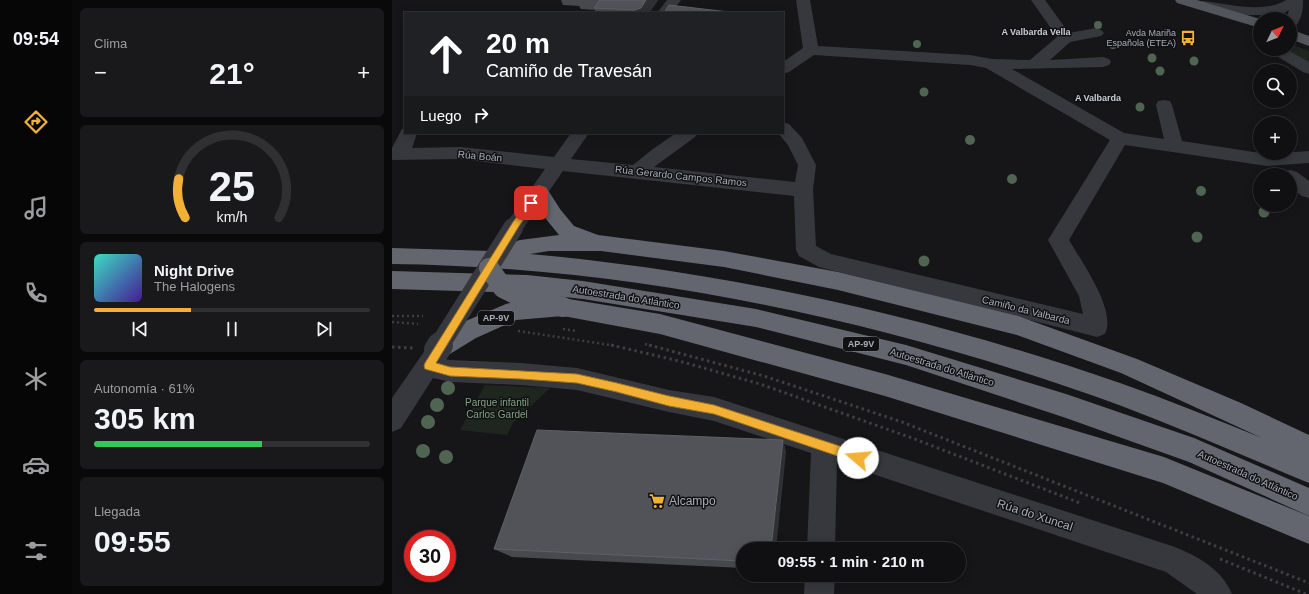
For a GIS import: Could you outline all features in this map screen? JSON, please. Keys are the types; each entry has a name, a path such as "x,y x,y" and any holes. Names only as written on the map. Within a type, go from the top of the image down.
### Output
{"highway":[{"path":"539,192 552,214 567,231 600,243"},
{"path":"492,262 520,248 549,243 600,243 724,259 838,281 1018,326 1129,366 1232,411 1309,448"},
{"name":"AP-9V","path":"392,256 467,258 541,263 710,286 816,307 909,329 1035,366 1120,395 1309,470"},
{"name":"AP-9V","path":"492,262 503,288 559,317"},
{"name":"Autoestrada do Atlántico","path":"392,280 528,284 583,290 763,320 906,355 1066,406 1194,451 1309,502"},
{"name":"AP-9V","path":"433,358 468,331 514,311 559,317 660,324 884,385 1164,470 1309,530"}],"main road":[{"path":"1182,0 1203,5 1253,22"},
{"path":"1297,37 1309,41"}],"street":[{"path":"665,12 674,0"},
{"path":"803,0 811,50"},
{"path":"1038,0 1065,38"},
{"path":"1295,0 1309,7"},
{"path":"1275,12 1295,0"},
{"path":"1295,0 1297,6 1296,12"},
{"path":"1203,5 1249,11 1278,10"},
{"path":"1034,65 1065,38 1096,33"},
{"path":"784,69 811,50 970,60 991,64 1034,65 1103,62"},
{"path":"1287,56 1309,69"},
{"path":"991,64 1120,138 1253,158"},
{"path":"1164,105 1175,147"},
{"path":"784,129 796,142 807,165 803,190"},
{"name":"Rúa Boán","path":"396,154 407,134"},
{"path":"392,420 433,358 513,228 579,134"},
{"path":"638,171 659,153 688,134"},
{"name":"Camiño da Valbarda","path":"803,190 806,250 826,261 1097,327 1090,295 1058,240 1120,138"},
{"name":"Rúa Boán","path":"396,154 460,153 559,164"},
{"path":"1297,158 1309,157"},
{"path":"1267,160 1278,168"},
{"name":"Rúa Gerardo Campos Ramos","path":"559,164 638,171 803,190"},
{"path":"1297,182 1309,191"},
{"name":"Rúa do Xuncal","path":"433,358 450,371 521,374 577,379 669,401 714,409 1172,560 1193,570 1217,594"},
{"path":"821,542 824,446"},
{"path":"820,582 820,594"}],"path":[{"path":"392,316 423,316"},
{"path":"559,317 578,331"},
{"path":"392,322 418,324"},
{"path":"512,331 617,346 679,361 760,384 912,438 1088,506"},
{"path":"639,342 764,376 902,422 1309,583"},
{"path":"392,347 413,348"},
{"path":"1218,558 1306,594"}],"green space":[{"path":"1297,47 1309,51 1309,66 1292,56 1297,56"},
{"name":"Parque infantil Carlos Gardel","path":"485,385 550,388 513,423 507,435 460,430"}],"building":[{"path":"600,0 646,0 641,8 635,10 594,8"},
{"path":"669,5 729,12 665,12"},
{"name":"Alcampo","path":"537,430 783,440 772,542 736,542 736,561 494,549"}],"place":[{"name":"Avda Mariña Española (ETEA)","path":"1188,38"},
{"name":"Alcampo","path":"657,501"}],"district":[{"name":"A Valbarda Vella","path":"1036,32"},
{"name":"A Valbarda","path":"1098,98"}],"route":[{"path":"531,203 516,224 429,366 450,371 521,374 577,379 617,387 669,401 714,409 858,458"}]}
